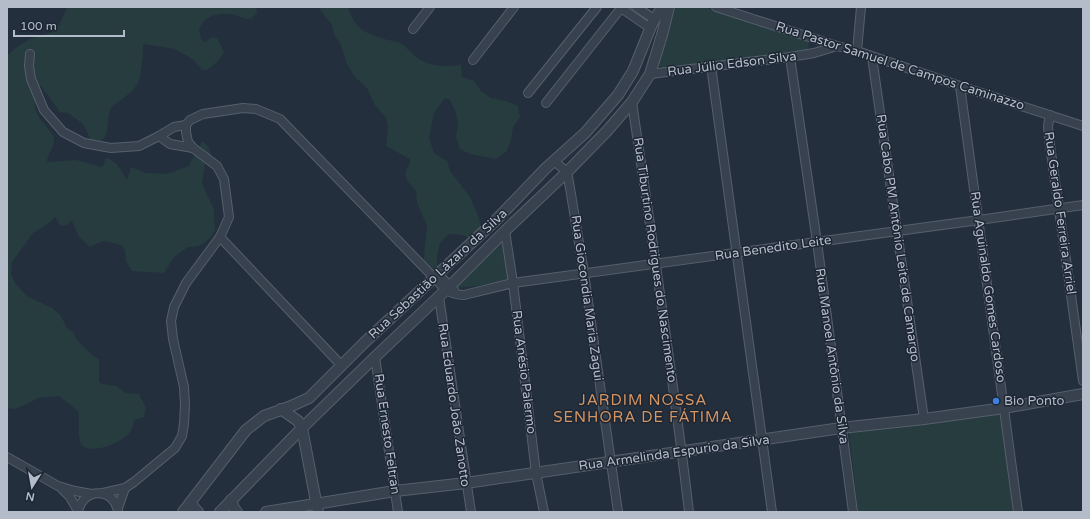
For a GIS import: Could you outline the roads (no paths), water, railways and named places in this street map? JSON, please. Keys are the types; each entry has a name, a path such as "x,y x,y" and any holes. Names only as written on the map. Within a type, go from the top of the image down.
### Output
{"street":[{"path":"413,29 430,7"},
{"path":"473,60 514,7"},
{"path":"528,93 596,7"},
{"path":"636,7 652,23"},
{"name":"Rua Sebastião Lázaro da Silva","path":"183,512 246,430 264,416 309,398 497,219 546,168 585,133 618,95 633,71 652,23 662,7"},
{"name":"Rua Sebastião Lázaro da Silva","path":"220,512 302,428 445,291 607,132 632,102 650,74 669,7"},
{"name":"Rua Pastor Samuel de Campos Caminazzo","path":"716,7 857,51 1083,126"},
{"path":"857,51 861,7"},
{"path":"546,103 621,8 652,23"},
{"name":"Rua Júlio Edson Silva","path":"650,74 790,57 814,53 837,46"},
{"path":"30,54 29,66 31,79 44,110 63,132 84,143 111,148 139,146 174,127 186,125"},
{"name":"Rua Manoel Antônio da Silva","path":"790,57 817,242 853,512"},
{"name":"Rua Cabo PM Antônio Leite de Camargo","path":"872,57 924,419"},
{"path":"711,66 772,512"},
{"name":"Rua Aguinaldo Gomes Cardoso","path":"960,86 1018,512"},
{"name":"Rua Tiburtino Rodrigues do Nascimento","path":"632,102 656,264 689,512"},
{"path":"58,486 92,494 125,488 175,448 182,436 185,406 171,321 174,307 186,283 220,236 229,217 224,179 217,166 193,148 188,142 186,125 190,120 203,114 243,108 256,109 280,119 436,276 445,291"},
{"name":"Rua Geraldo Ferreira Arriel","path":"1050,115 1048,126 1083,381"},
{"path":"159,136 170,144 193,148"},
{"path":"554,161 567,172"},
{"name":"Rua Giocondia Maria Zagui","path":"567,172 584,273 618,512"},
{"name":"Rua Benedito Leite","path":"445,291 464,295 513,283 1083,205"},
{"name":"Rua Anésio Palermo","path":"505,231 513,283 536,473 544,512"},
{"path":"220,236 342,366"},
{"name":"Rua Eduardo João Zanotto","path":"445,291 466,483 471,512"},
{"name":"Rua Ernesto Feltran","path":"375,357 398,512"},
{"name":"Rua Armelinda Espurio da Silva","path":"266,512 317,508 395,491 466,483 841,428 1004,408 1083,394"},
{"path":"281,409 298,421 302,428 317,508"},
{"path":"7,457 58,486 70,497 78,511"},
{"path":"118,510 125,488"},
{"path":"103,493 112,498 116,503 118,510"},
{"path":"78,511 83,500 92,494"},
{"path":"231,500 237,512"},
{"path":"191,503 198,512"}],"place":[{"name":"Bio Ponto","path":"996,401"}],"district":[{"name":"JARDIM NOSSA SENHORA DE FÁTIMA","path":"643,408"}]}
